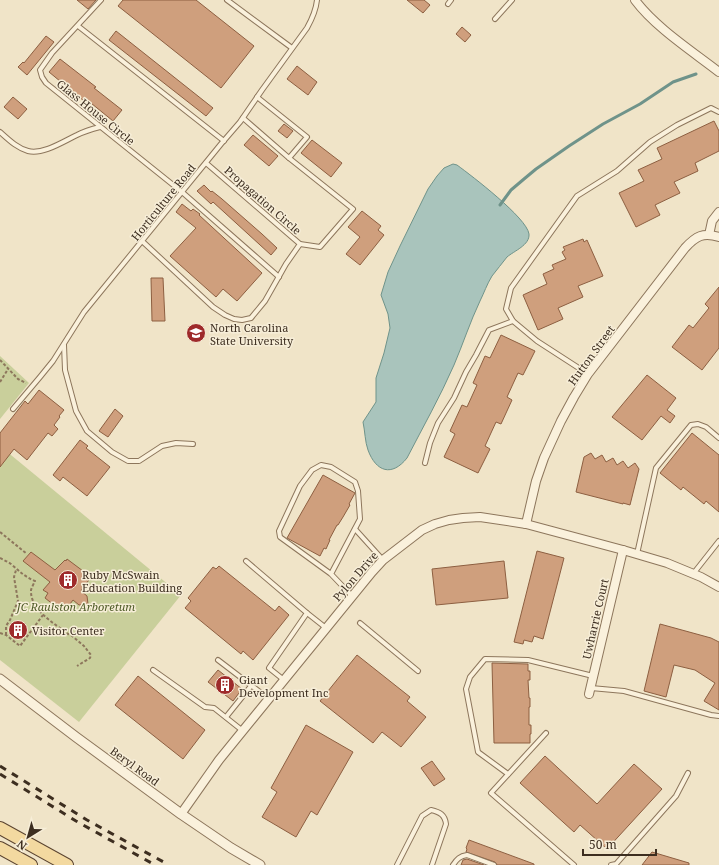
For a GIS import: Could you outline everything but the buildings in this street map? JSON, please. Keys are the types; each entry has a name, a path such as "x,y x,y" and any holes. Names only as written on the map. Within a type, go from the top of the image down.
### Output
{"main road":[{"path":"0,828 67,865"},
{"path":"0,848 31,865"}],"street":[{"path":"635,0 664,30 719,72"},
{"path":"719,212 712,221 709,235 719,237"},
{"name":"Hutton Street","path":"526,524 536,481 544,458 560,421 588,374 685,248 692,240 699,236 709,235"},
{"name":"Pylon Drive","path":"181,814 219,760 372,572 383,560 422,530 435,524 449,520 480,517 526,524 667,563 719,587"},
{"name":"Uwharrie Court","path":"590,691 623,550"},
{"name":"Beryl Road","path":"0,679 181,814 231,848 260,865"}],"lane":[{"name":"Glass House Circle","path":"101,0 52,53 40,70 42,77 46,83 182,192 279,277"},
{"path":"227,0 292,48"},
{"name":"Horticulture Road","path":"13,409 40,377 64,344 84,312 243,118 307,28 317,5 317,0"},
{"path":"495,19 512,0"},
{"path":"78,26 224,141"},
{"path":"257,97 307,137 289,158"},
{"path":"588,374 537,341 513,321 506,309 511,288 577,196 617,171 650,142 677,125 711,108 719,112"},
{"path":"243,118 289,158 353,209 320,247 300,244"},
{"path":"0,132 13,144 30,151 40,151 88,130 100,127"},
{"name":"Propagation Circle","path":"142,241 213,307 225,316 242,320 251,318 265,300 300,244 206,162"},
{"path":"425,463 430,443 438,424 454,398 466,372 489,330 513,321"},
{"path":"64,344 65,370 76,411 87,431 112,452 128,461 139,461 162,446 176,443 193,444"},
{"path":"637,554 656,468 690,425 698,424 719,438"},
{"path":"332,574 360,519 358,491 354,482 331,467 321,465 312,470 300,486 278,531 280,537 332,574 352,596"},
{"path":"355,529 383,560"},
{"path":"693,574 719,541"},
{"path":"246,561 326,628"},
{"path":"284,680 269,668 307,613"},
{"path":"360,623 418,671"},
{"path":"508,774 478,752 466,689 470,677 485,659 528,660 593,676"},
{"path":"218,660 269,699"},
{"path":"153,670 205,707 214,708 243,731"},
{"path":"226,717 251,686"},
{"path":"590,691 624,690 719,716"},
{"path":"546,733 491,793 574,865"},
{"path":"611,865 616,864 676,796 688,773"},
{"path":"397,865 422,816 432,810 439,812 445,819 446,824 432,865"},
{"path":"453,865 462,855 467,855 494,865"}],"path":[{"path":"0,360 18,379 27,384"},
{"path":"0,366 4,364"},
{"path":"0,382 8,369"},
{"path":"0,532 27,554"},
{"path":"0,558 27,578 35,581 31,589 37,609 84,646 91,655 90,658 77,666"},
{"path":"6,635 6,626 18,601 14,577 16,569"},
{"path":"0,633 6,635 20,646 43,615"}],"green space":[{"path":"0,356 29,383 0,419"},
{"name":"JC Raulston Arboretum","path":"0,446 181,595 79,722 0,660"}],"water":[{"path":"453,164 457,165 474,178 509,208 526,227 529,238 524,245 507,257 490,279 449,377 407,458 396,468 390,470 385,469 375,463 371,457 367,447 363,422 376,402 376,378 390,328 388,314 381,295 388,272 428,189 444,168"}],"waterway":[{"path":"500,205 511,190 536,169 569,146 603,124 640,104 673,82 696,74"}],"railway":[{"path":"0,766 87,820 169,865"},
{"path":"0,774 76,821 155,865"}],"place":[{"name":"North Carolina State University","path":"196,333"},
{"name":"Ruby McSwain Education Building","path":"68,580"},
{"name":"Visitor Center","path":"18,630"},
{"name":"Giant Development Inc","path":"225,685"}]}
